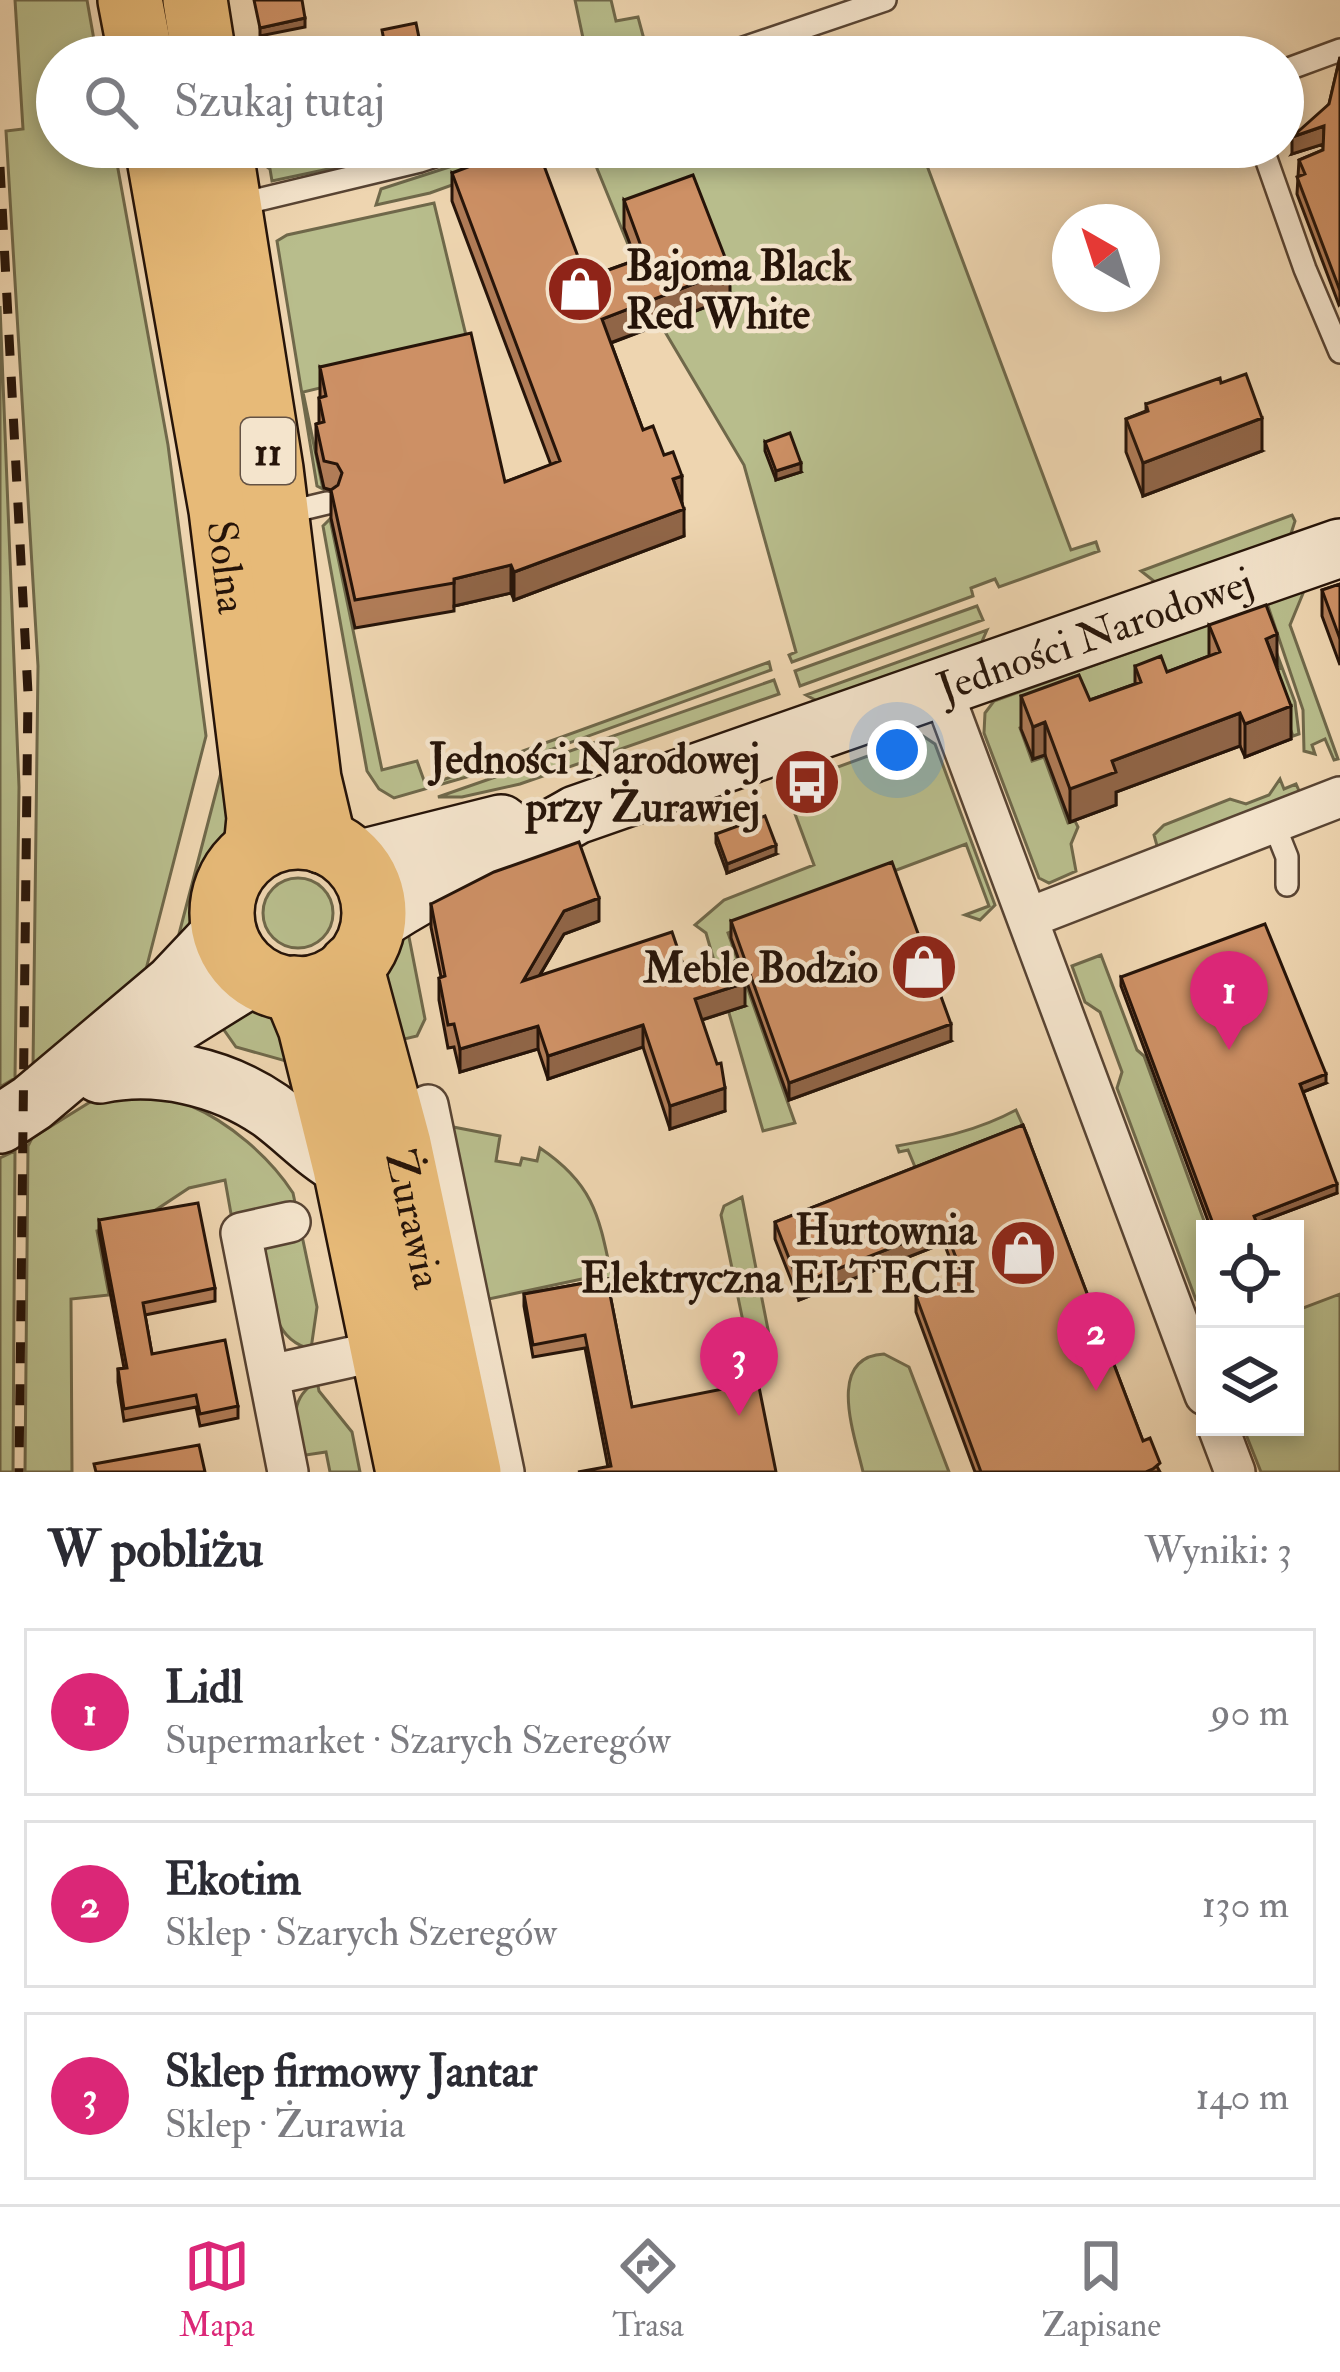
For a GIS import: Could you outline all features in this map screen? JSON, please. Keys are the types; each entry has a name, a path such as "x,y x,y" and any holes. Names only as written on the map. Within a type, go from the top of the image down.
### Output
{"main road":[{"path":"130,0 137,36"},
{"path":"194,0 200,36"},
{"name":"Solna","path":"163,168 267,528 256,849"},
{"name":"Solna","path":"225,177 267,528 309,779 339,851"},
{"path":"339,851 290,838 256,849 236,868 223,902 258,964 329,982 362,945"},
{"name":"11","path":"339,851 370,890 362,945"},
{"name":"Żurawia","path":"362,945 409,1108 469,1472"},
{"name":"Żurawia","path":"258,964 310,1027 345,1168 408,1472"}],"street":[{"name":"Jedności Narodowej","path":"362,945 439,881 533,840 576,814 1340,548"},
{"path":"941,687 1196,1371"},
{"path":"1028,918 1340,797"},
{"name":"Jedności Narodowej","path":"339,851 576,814"},
{"path":"16,1113 100,1074 258,964"},
{"path":"16,1113 184,974 258,964"},
{"path":"100,1074 134,1069 176,1073 236,1091 266,1107 345,1168"},
{"path":"409,1108 504,1472"},
{"path":"289,1472 241,1233 290,1222"},
{"path":"270,1375 383,1350"},
{"path":"1221,1436 1235,1472"}],"lane":[{"path":"779,36 885,0"},
{"path":"1304,63 1340,50"},
{"path":"225,177 335,168"},
{"path":"1269,168 1340,352"},
{"path":"1274,822 1287,857 1287,884"}],"green space":[{"path":"15,0 87,0 93,36 36,36 36,168 118,168 168,445 206,736 143,981 33,1067 38,666 6,131 23,129"},
{"path":"575,0 611,0 616,21 638,17 643,36 583,36"},
{"path":"269,168 333,168 272,181"},
{"path":"446,168 499,168 430,193 376,205 381,189"},
{"path":"597,168 928,168 1071,550 1096,542 1099,551 999,587 995,579 971,588 973,596 792,662 789,655 796,652 744,465 661,325"},
{"path":"434,203 470,352 303,392 323,489 317,486 277,241"},
{"path":"0,306 19,787 15,1078 0,1087"},
{"path":"1292,515 1295,521 1287,546 1164,589 1141,571"},
{"path":"330,519 382,770 417,761 426,786 769,662 771,670 508,765 394,798 379,789 367,771 323,526"},
{"path":"1304,591 1290,625 1338,759 1334,760 1325,739 1312,745 1315,754 1304,751 1303,710 1267,603"},
{"path":"977,606 983,620 800,686 795,671"},
{"path":"1259,606 1295,702 1299,734 1293,736 1269,673 1280,668 1267,635 1020,728 1032,761 1044,757 1068,823 1075,821 1078,827 1071,844 1076,871 1049,883 1039,878 984,733 985,713 994,701"},
{"path":"987,630 976,655 819,702 806,695"},
{"path":"774,680 779,694 520,784 462,797 438,797"},
{"path":"923,736 935,744 995,905 980,920 965,915 989,906 966,844 728,933 795,1123 763,1131 706,933 695,925 724,900 814,865 785,787 815,783 813,776"},
{"path":"222,769 234,822 201,883 196,927 173,957"},
{"path":"1280,779 1284,789 1296,784 1300,793 1159,853 1154,835 1164,825 1230,799 1246,804 1269,795"},
{"path":"298,878 323,888 333,913 323,938 298,948 273,938 263,913 273,888"},
{"path":"401,924 408,932 425,1019 417,1036 392,1042 383,973"},
{"path":"1101,955 1137,1050 1144,1056 1204,1220 1196,1220 1196,1300 1117,1088 1122,1072 1100,1012 1085,1002 1072,966"},
{"path":"257,1006 278,1020 300,1065 236,1047 212,1013"},
{"path":"141,1095 183,1103 219,1121 261,1154 293,1193 317,1307 311,1349 297,1344 279,1324 268,1282 267,1246 233,1225 225,1180 189,1188 136,1223 97,1231 109,1295 71,1299 72,1472 25,1472 28,1146 32,1138 95,1099"},
{"path":"1016,1110 1029,1139 920,1179 908,1150 899,1152 897,1146 973,1129"},
{"path":"448,1126 500,1136 496,1161 520,1165 522,1158 537,1161 540,1148 573,1175 592,1204 612,1278 606,1279 605,1274 484,1300"},
{"path":"15,1151 13,1472 0,1472 0,1158"},
{"path":"742,1197 773,1355 745,1331 721,1215 724,1206"},
{"path":"1340,1294 1340,1472 1261,1472 1247,1436 1304,1436 1304,1308"},
{"path":"884,1354 909,1367 949,1472 863,1472 848,1401 849,1383 866,1358"},
{"path":"317,1381 319,1391 352,1432 360,1472 330,1472 326,1452 301,1452 298,1403"}],"building":[{"path":"254,0 302,0 305,18 260,28"},
{"path":"416,23 419,36 383,36 382,30"},
{"path":"1340,57 1339,288 1297,177 1305,174 1304,158 1323,150 1324,126 1304,133 1304,126 1329,104"},
{"path":"465,168 545,168 586,278 645,257 624,200 693,175 730,270 602,319 643,430 653,426 664,455 673,452 682,476 673,479 684,509 514,572 511,565 454,579 454,583 355,600 331,490 342,473 337,464 324,461 316,424 324,422 319,398 326,396 320,367 471,333 505,482 560,461 452,173"},
{"path":"1246,374 1262,418 1143,463 1126,419 1148,411 1146,404 1220,378 1221,383"},
{"path":"790,433 801,463 776,471 765,442"},
{"path":"1340,584 1340,639 1322,590"},
{"path":"1266,605 1277,634 1266,639 1291,706 1245,724 1240,713 1112,761 1116,772 1070,789 1045,722 1033,727 1021,696 1079,675 1090,700 1141,682 1135,666 1161,656 1167,672 1220,652 1209,625"},
{"path":"765,816 776,845 727,864 716,834"},
{"path":"579,842 599,898 564,911 523,981 672,932 687,976 737,960 745,983 695,999 717,1064 721,1063 725,1088 670,1106 643,1025 548,1056 538,1026 460,1049 454,1024 448,1025 439,978 445,976 431,904 494,872"},
{"path":"892,862 951,1024 789,1083 731,921"},
{"path":"1265,924 1326,1074 1300,1084 1337,1184 1254,1216 1256,1220 1212,1220 1121,977"},
{"path":"1023,1125 1143,1441 1150,1438 1160,1463 1146,1472 981,1472 916,1296 964,1278 944,1227 799,1284 775,1222"},
{"path":"198,1203 215,1288 143,1303 152,1354 225,1340 238,1406 200,1414 196,1395 124,1409 118,1369 127,1368 99,1220"},
{"path":"607,1279 632,1407 758,1382 776,1472 578,1472 611,1466 585,1335 533,1345 524,1294"},
{"path":"199,1445 205,1472 96,1472 94,1464"}],"railway":[{"path":"0,167 28,693 19,1472"}],"place":[{"name":"Bajoma Black Red White","path":"580,289"},
{"name":"Jedności Narodowej przy Żurawiej","path":"807,782"},
{"name":"Meble Bodzio","path":"924,967"},
{"name":"Lidl","path":"1229,1050"},
{"name":"Hurtownia Elektryczna ELTECH","path":"1023,1253"},
{"name":"Ekotim","path":"1096,1391"},
{"name":"Sklep firmowy Jantar","path":"739,1416"}]}
